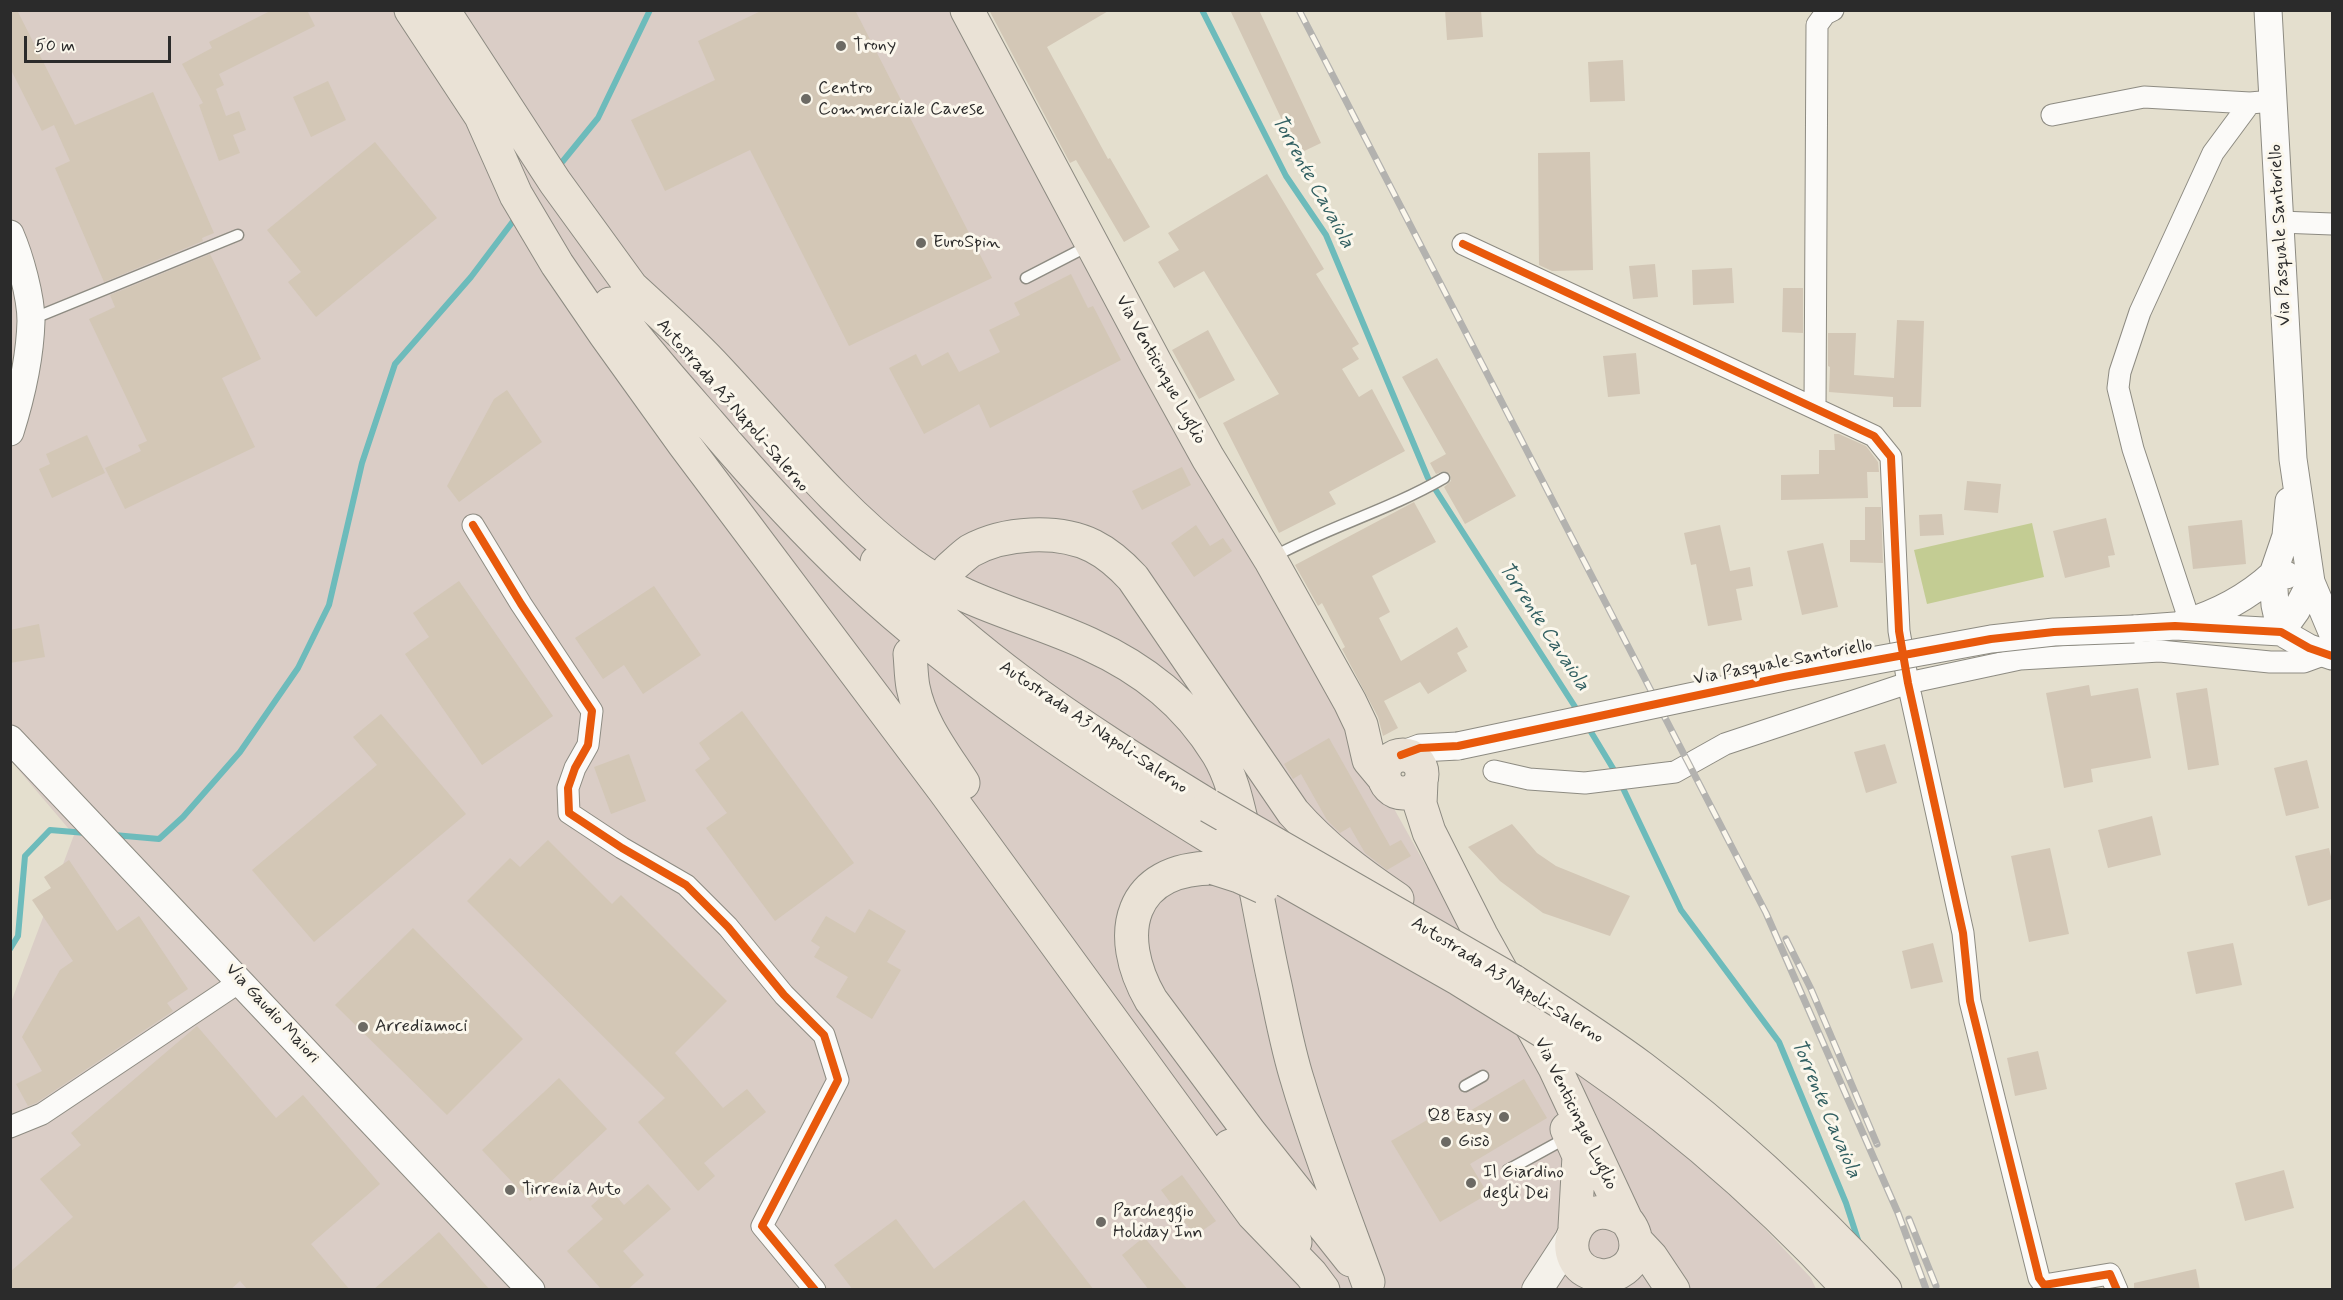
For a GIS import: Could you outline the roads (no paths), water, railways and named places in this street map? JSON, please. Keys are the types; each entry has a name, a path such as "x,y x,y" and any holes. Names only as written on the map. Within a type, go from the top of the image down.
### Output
{"main road":[{"name":"Autostrada A3 Napoli-Salerno","path":"411,10 621,319 736,455 822,547 857,580 1005,702 1111,776 1218,857 1239,876 1378,952 1428,976 1510,1010 1603,1073 1713,1158 1762,1200 1886,1290"},
{"name":"Autostrada A3 Napoli-Salerno","path":"443,10 555,182 627,283 790,476 872,557 970,643 1019,681 1137,762 1209,806 1472,957 1583,1026 1642,1068 1735,1142 1826,1245 1850,1290"},
{"name":"Via Venticinque Luglio","path":"967,10 1150,355 1208,458 1270,559 1361,725 1382,745 1403,772 1420,804 1429,832 1481,935 1556,1068 1631,1231"},
{"path":"480,114 516,195 557,264 632,371 944,790 1253,1214 1317,1282"},
{"path":"627,283 715,366 841,504 909,562 948,589 993,609 1090,645 1131,666 1164,689 1204,733 1220,758 1235,792 1297,1081 1371,1286"},
{"path":"948,569 970,552 997,541 1025,535 1071,540 1100,550 1120,564 1133,578 1293,812 1316,838 1365,878 1411,907 1472,957"},
{"path":"910,654 913,686 927,727 978,805 1229,1145 1273,1200 1317,1282"},
{"name":"Via Venticinque Luglio","path":"1403,772 1465,934 1540,1070 1569,1149 1572,1249 1575,1260 1593,1283 1632,1276 1654,1290"},
{"path":"1218,857 1198,868 1161,880 1148,890 1137,908 1130,938 1138,978 1250,1133 1371,1286"},
{"name":"Via Venticinque Luglio","path":"1573,1233 1587,1216 1598,1212 1616,1214 1651,1257 1673,1290"},
{"path":"1593,1283 1625,1269 1632,1260 1631,1231"},
{"path":"1537,1290 1573,1233"}],"street":[{"path":"1815,408 1817,25 1825,14 1833,10"},
{"name":"Via Pasquale Santoriello","path":"2268,10 2262,102 2280,222 2293,459"},
{"path":"2052,115 2144,97 2262,102"},
{"path":"2183,624 2133,449 2118,388 2120,372 2140,312 2212,153 2262,102"},
{"path":"2280,222 2332,224"},
{"path":"10,234 23,271 31,319 26,371 10,432"},
{"path":"1463,244 1874,436 1891,457 1898,621 1908,683 1963,933 1970,1001 2039,1278 2044,1285 2110,1274 2117,1290"},
{"path":"2281,632 2275,605 2273,574 2286,536 2293,459"},
{"path":"2293,459 2311,582 2330,643"},
{"path":"474,525 521,604 592,711 588,745 575,768 568,788 569,813 622,848 686,885 728,927 784,994 824,1035 838,1080 762,1226 815,1290"},
{"path":"2183,624 2226,607 2254,591 2273,574 2294,576 2311,582"},
{"path":"2270,662 2281,632 2296,611 2311,582"},
{"path":"2183,624 2281,632 2330,643"},
{"name":"Via Pasquale Santoriello","path":"1403,772 1420,748 1458,746 1784,677 1990,639 2054,632 2134,629 2183,624"},
{"path":"1494,771 1529,779 1585,783 1675,772 1725,744 1908,683 2020,659 2160,651 2270,662 2304,662 2330,643"},
{"name":"Via Gaudio Maiori","path":"10,740 241,981 531,1290"},
{"path":"10,1127 42,1114 241,981"}],"lane":[{"path":"31,319 238,235"},
{"path":"1026,278 1092,244"},
{"path":"1270,559 1302,542 1414,496 1443,478"},
{"path":"1465,1086 1483,1076"},
{"path":"1508,1170 1569,1149"}],"waterway":[{"path":"563,161 598,118 650,10"},
{"name":"Torrente Cavaiola","path":"1202,10 1286,176 1326,235 1428,478 1579,713"},
{"path":"114,835 159,839 183,817 240,752 298,668 329,605 362,463 395,364 471,277 514,220"},
{"name":"Torrente Cavaiola","path":"1588,727 1617,775"},
{"name":"Torrente Cavaiola","path":"1621,784 1681,910 1779,1042 1846,1203 1859,1243"},
{"path":"10,949 18,936 25,856 50,830 86,833"}],"railway":[{"path":"1299,10 1766,913 1898,1213 1926,1289"},
{"path":"1786,939 1811,989 1877,1144"},
{"path":"1909,1219 1936,1286"}],"place":[{"name":"Trony","path":"841,46"},
{"name":"Centro Commerciale Cavese","path":"806,99"},
{"name":"EuroSpin","path":"921,243"},
{"name":"Arrediamoci","path":"363,1027"},
{"name":"Q8 Easy","path":"1504,1117"},
{"name":"Gisò","path":"1446,1142"},
{"name":"Il Giardino degli Dei","path":"1471,1183"},
{"name":"Tirrenia Auto","path":"510,1190"},
{"name":"Parcheggio Holiday Inn","path":"1101,1222"}]}
